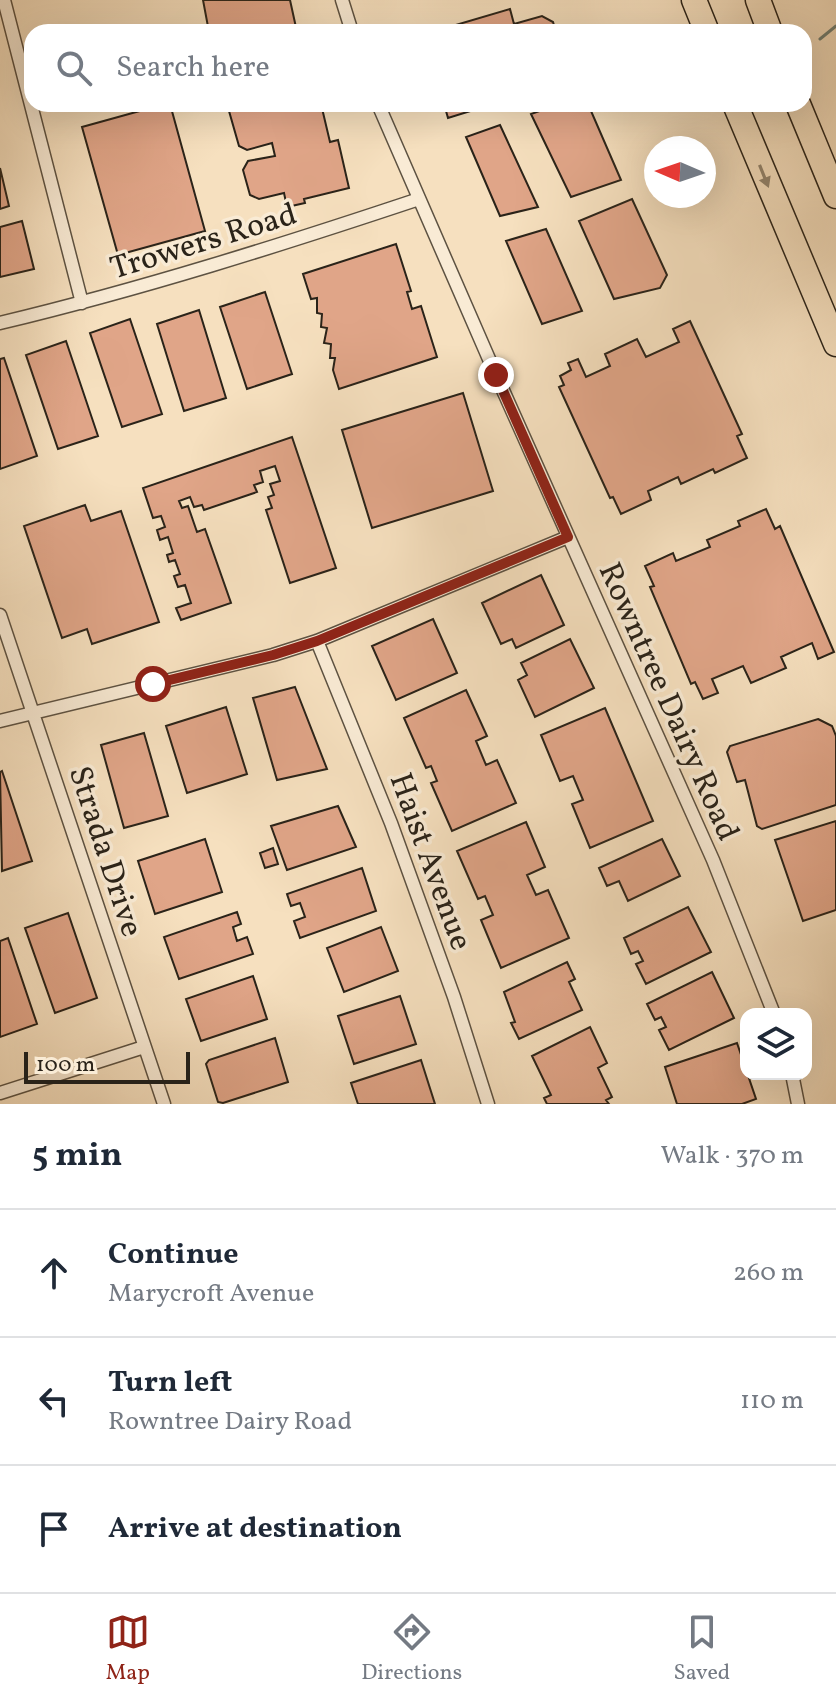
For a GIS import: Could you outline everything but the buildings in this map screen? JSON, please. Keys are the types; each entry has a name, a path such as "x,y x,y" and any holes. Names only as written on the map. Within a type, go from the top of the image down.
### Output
{"highway":[{"path":"694,0 704,24"},
{"path":"758,0 767,24"},
{"path":"738,112 836,344"},
{"path":"801,112 836,196"}],"street":[{"path":"4,0 24,78"},
{"path":"342,0 350,24"},
{"path":"33,112 82,303"},
{"name":"Rowntree Dairy Road","path":"381,112 713,860 772,1008"},
{"name":"Trowers Road","path":"0,323 82,303 269,249 419,199"},
{"path":"0,721 273,655 317,641 568,537"},
{"name":"Strada Drive","path":"0,615 164,1104"},
{"name":"Haist Avenue","path":"317,641 391,823 454,997 488,1104"},
{"path":"0,1093 144,1047"},
{"path":"793,1080 798,1104"}],"waterway":[{"path":"820,39 836,26"}],"route":[{"path":"153,684 317,641 568,537 496,375"}]}
